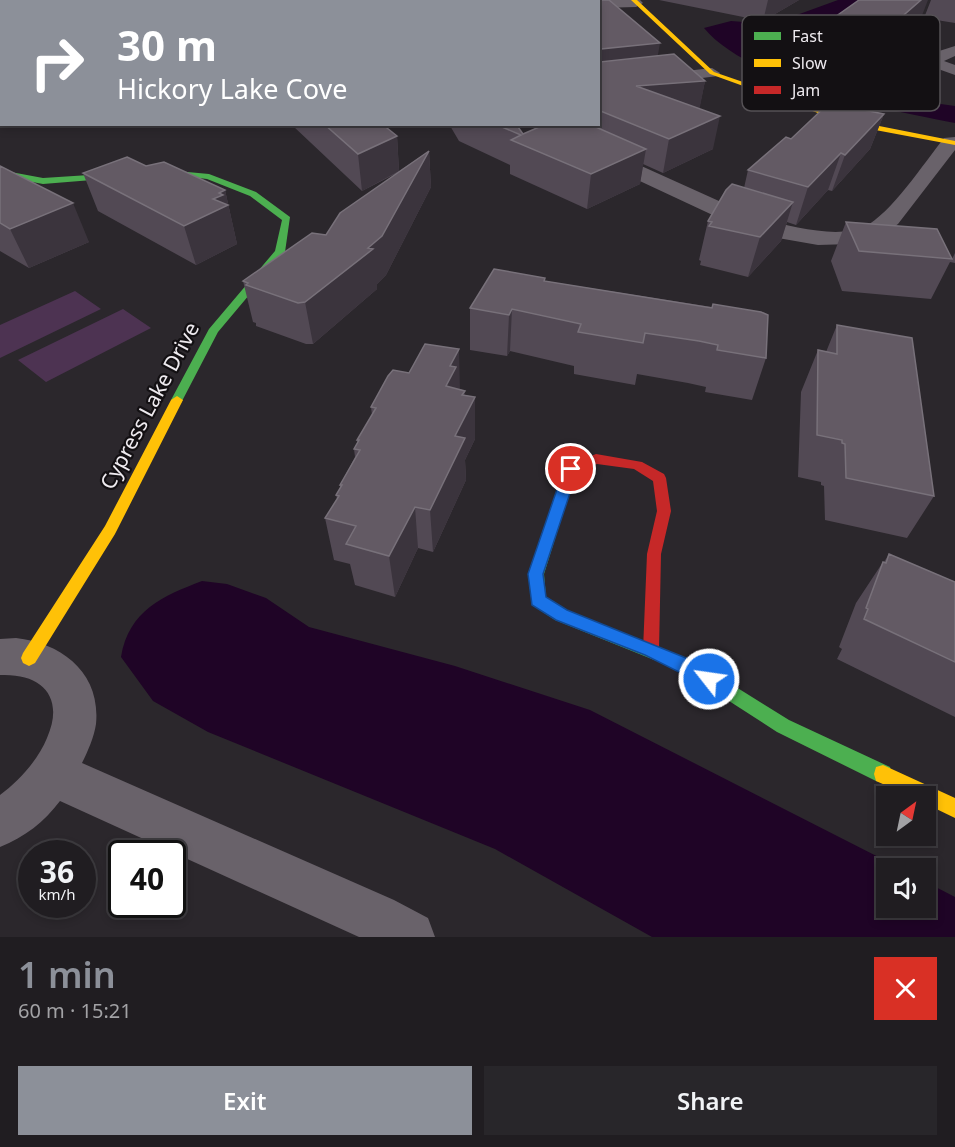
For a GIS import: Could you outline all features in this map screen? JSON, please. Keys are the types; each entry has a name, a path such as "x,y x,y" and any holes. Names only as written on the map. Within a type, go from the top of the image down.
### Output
{"street":[{"path":"600,4 635,2 712,73 742,84"},
{"path":"940,56 955,51"},
{"path":"940,64 955,69"},
{"path":"600,86 712,73"},
{"path":"551,126 559,136 742,220 778,231 818,238 851,237 871,232 890,219 953,142 857,124 820,111"},
{"name":"Cypress Lake Drive","path":"0,173 43,181 166,172 209,177 253,194 286,219 280,252 213,331 110,530 14,657"},
{"path":"651,650 654,554 664,511 658,478 637,465 596,459 571,469 536,574 538,600 561,615 690,667 783,726 955,808"},
{"path":"0,823 26,804 53,774 70,741 75,711 69,685 53,668 14,657"},
{"path":"53,774 376,918 409,937"}],"shaded area":[{"path":"838,0 907,0 861,15 797,15"},
{"path":"731,21 742,22 742,58 724,47 704,28"},
{"path":"940,104 955,106 955,123 894,111 940,111"},
{"path":"75,291 101,309 0,358 0,325"},
{"path":"123,309 151,328 46,382 18,360"},
{"path":"202,581 227,584 266,598 309,627 455,666 590,710 880,858 876,858 876,918 936,918 936,887 955,897 955,937 652,937 495,849 208,732 153,701 121,657 125,641 140,616 161,599"}],"building":[{"path":"600,0 609,0 660,43 601,49 600,62"},
{"path":"859,0 921,0 904,15 838,15"},
{"path":"674,54 705,81 636,86 720,116 669,139 600,111 600,62"},
{"path":"821,111 869,111 884,114 845,155 841,153 808,187 748,170 786,137 791,139"},
{"path":"326,126 384,126 397,136 358,154"},
{"path":"500,126 517,126 523,134 541,126 594,126 646,149 591,174 511,140 521,135"},
{"path":"429,151 382,236 368,248 373,249 305,302 298,303 246,285 248,283 243,281 312,233 326,235 340,213"},
{"path":"127,157 146,166 164,162 225,190 219,193 223,195 213,199 228,205 184,226 83,173"},
{"path":"0,166 73,203 10,229 0,223"},
{"path":"732,184 793,202 760,237 709,226 712,222 708,221"},
{"path":"846,222 937,229 952,259 859,251"},
{"path":"494,269 545,278 544,281 712,308 713,304 761,312 768,315 766,358 717,350 718,345 699,341 645,333 643,343 578,332 581,324 512,309 509,315 470,308"},
{"path":"837,325 912,338 934,496 846,478 845,444 842,440 817,435 818,350 837,354"},
{"path":"425,344 459,349 450,366 456,367 446,386 465,391 462,395 475,397 455,436 465,438 430,510 415,507 389,556 346,544 356,526 325,518 339,496 336,495 342,485 340,485 360,450 354,449 359,440 357,440 376,408 371,407 388,376 393,370 409,373"},
{"path":"889,554 955,582 955,662 864,619 883,562 886,563"}],"traffic: fast":[{"path":"0,173 43,181 166,172 209,177 253,194 287,219 280,252 213,331 177,400"},
{"path":"552,526 536,574 538,600 561,615 690,667 783,726 883,774"}],"traffic: slow":[{"path":"634,0 712,73 742,84"},
{"path":"820,111 857,124 955,143"},
{"path":"29,658 110,530 177,400"},
{"path":"883,774 955,808"}],"traffic: jam":[{"path":"552,526 571,469 596,459 637,465 659,478 664,511 654,554 651,650"}],"route":[{"path":"571,469 536,574 538,600 561,615 651,650 690,667 709,679"}]}
